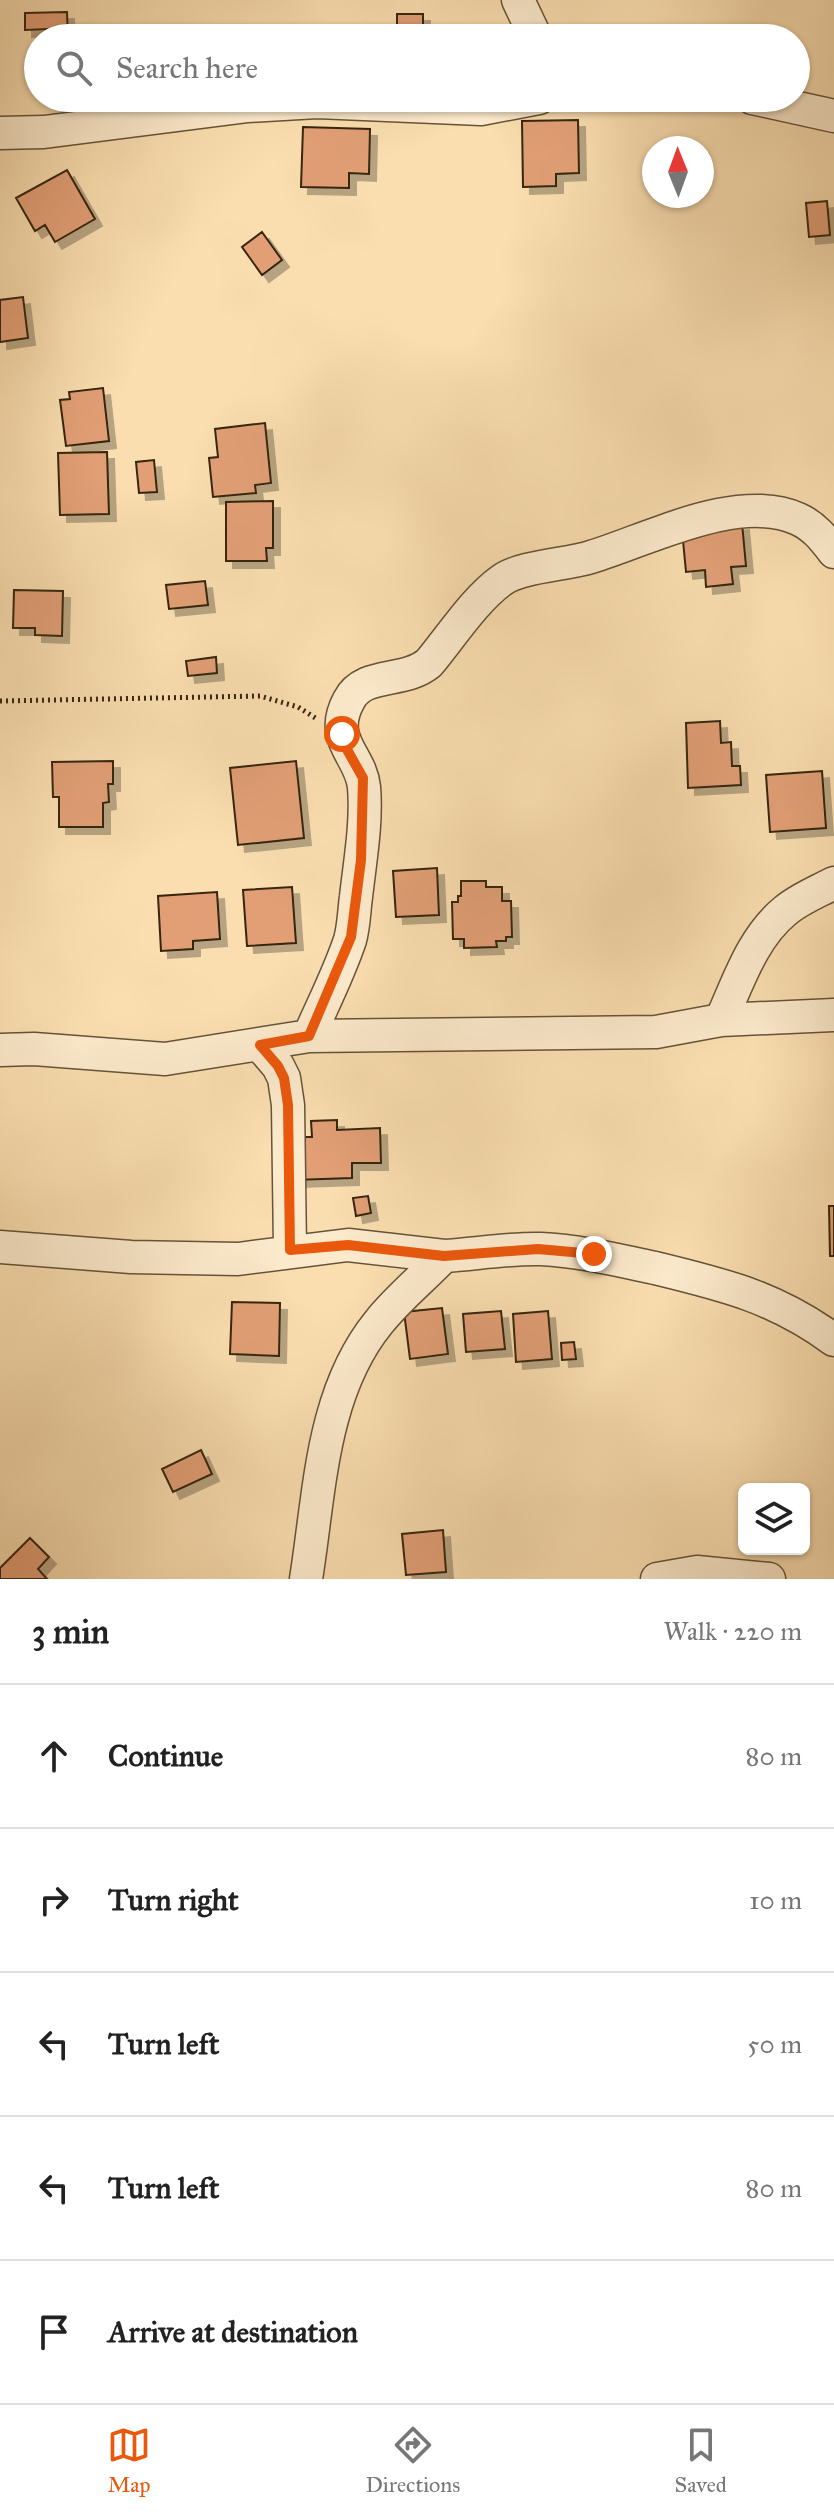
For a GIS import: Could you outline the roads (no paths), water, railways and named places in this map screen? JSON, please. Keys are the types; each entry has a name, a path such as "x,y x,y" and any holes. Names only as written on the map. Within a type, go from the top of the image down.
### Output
{"street":[{"path":"518,0 529,24"},
{"path":"810,111 834,116"},
{"path":"0,133 33,133 205,112"},
{"path":"309,1036 351,937 361,860 363,778 345,746 342,734 348,701 357,689 367,682 418,672 491,590 511,575 590,557 704,519 748,510 776,513 799,519 819,533 834,552"},
{"path":"721,1020 759,939 769,926 799,901 834,883"},
{"path":"0,1050 34,1049 149,1059 185,1058 309,1036 656,1032 721,1020 834,1015"},
{"path":"260,1045 284,1078 288,1105 290,1250"},
{"path":"0,1247 131,1257 238,1259 290,1250 367,1245 444,1256 538,1249 594,1254 727,1285 772,1302 808,1321 834,1340"},
{"path":"306,1579 329,1425 341,1388 379,1322 444,1256"},
{"path":"657,1579 697,1572 769,1579"}]}
